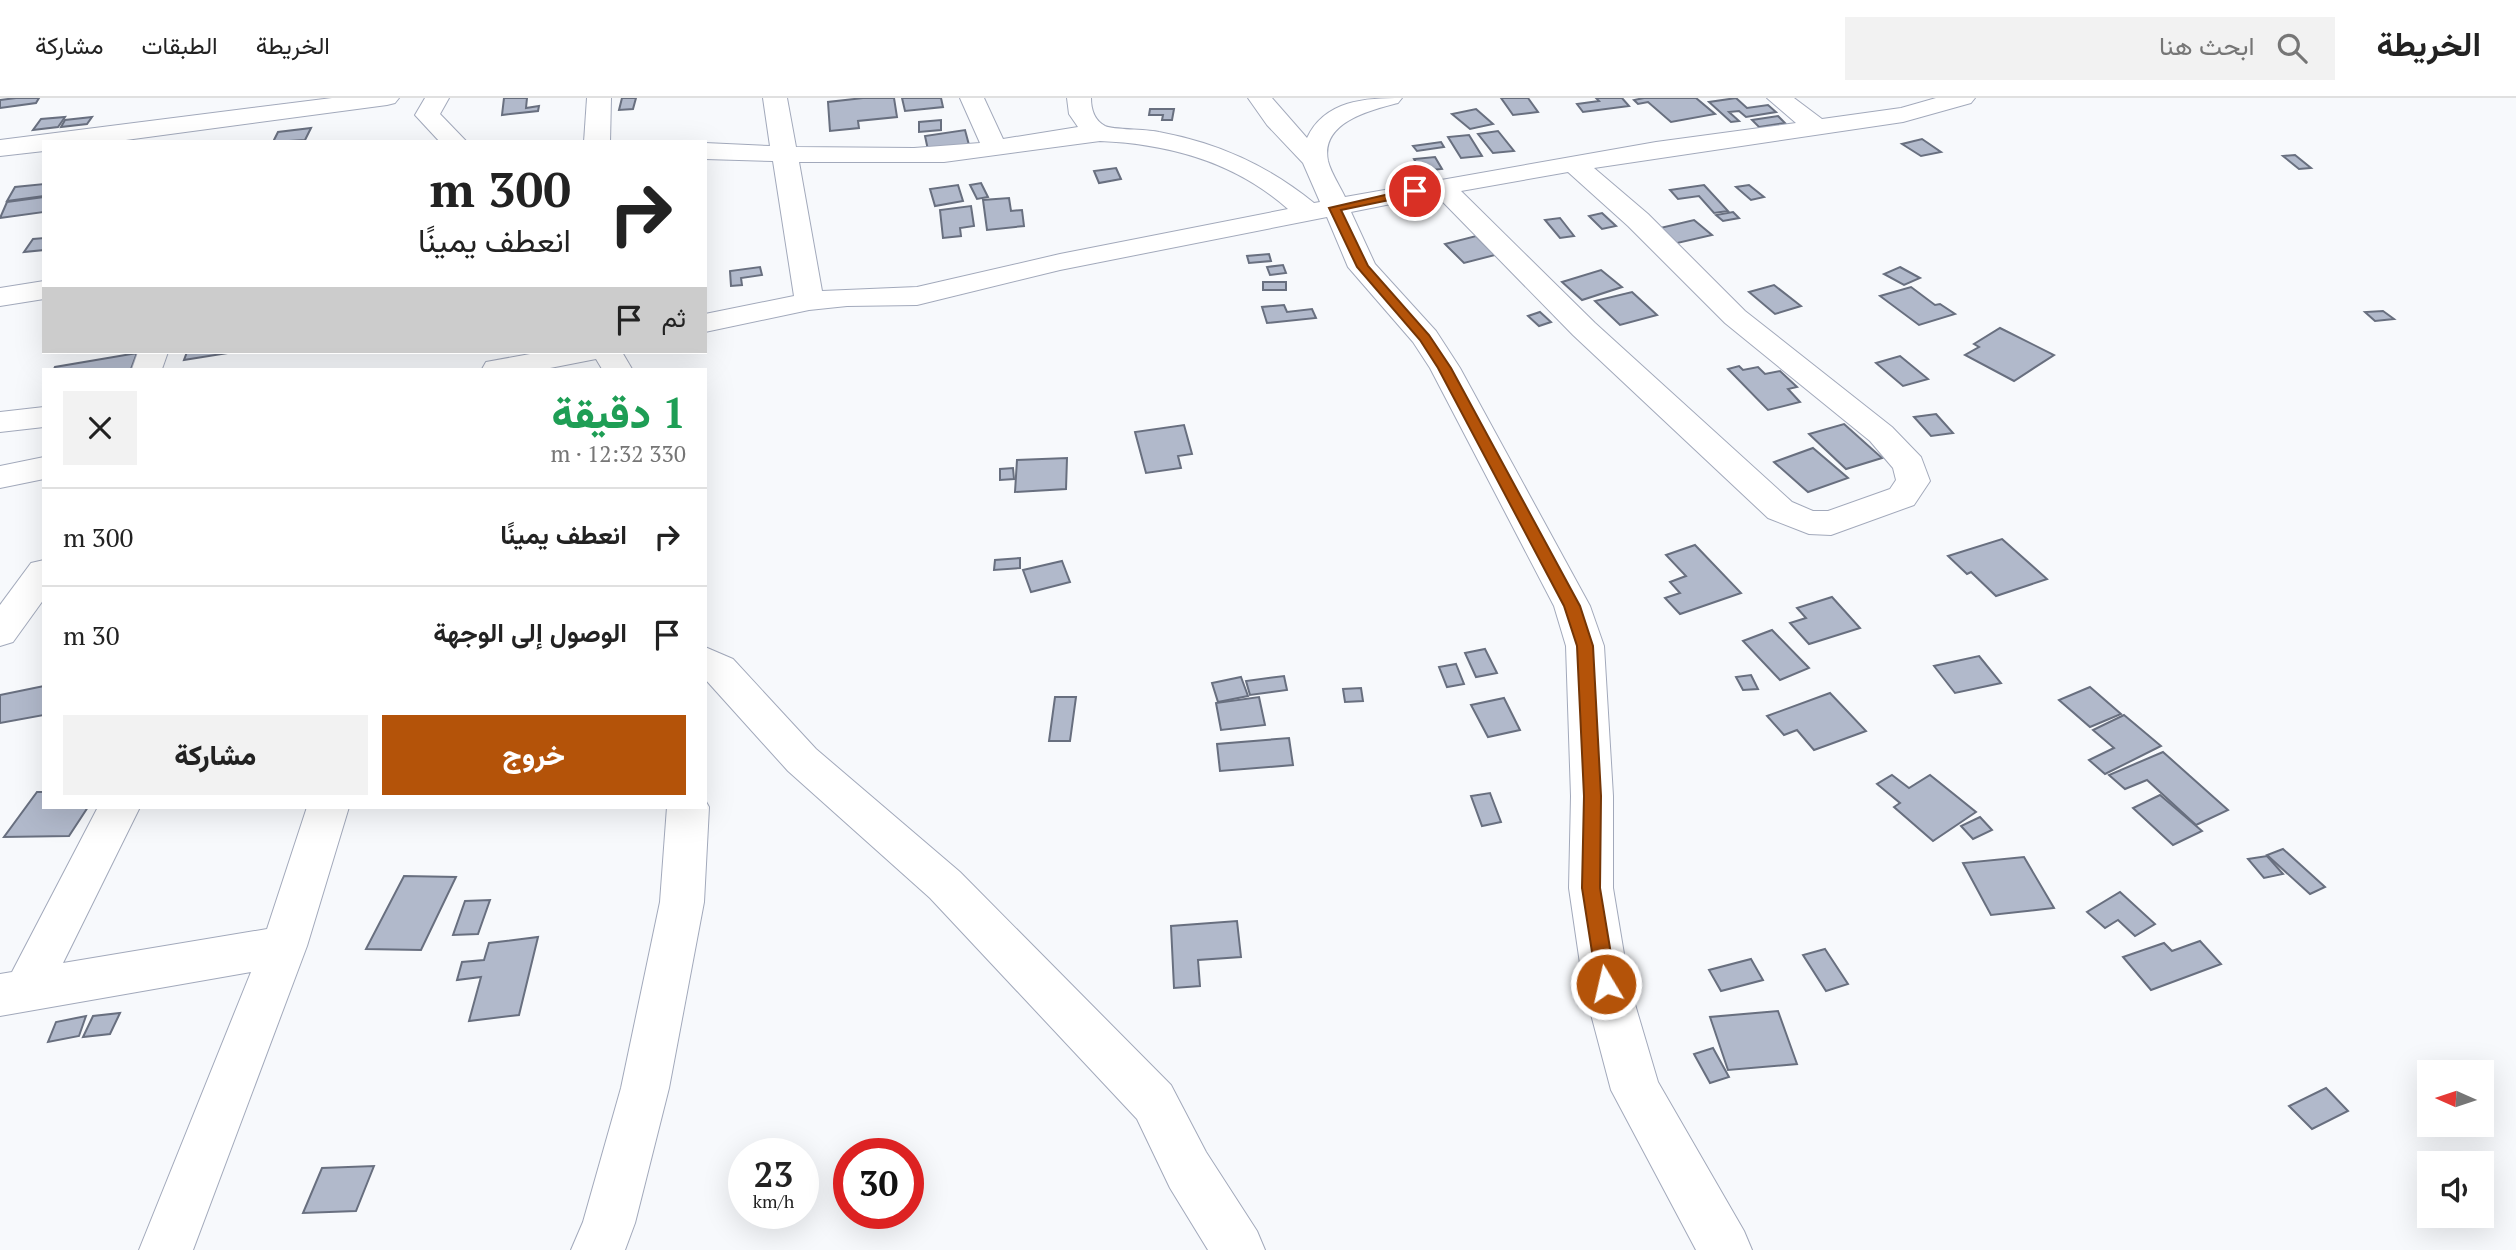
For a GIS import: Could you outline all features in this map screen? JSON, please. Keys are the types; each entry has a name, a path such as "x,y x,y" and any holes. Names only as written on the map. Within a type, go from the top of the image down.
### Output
{"street":[{"path":"212,132 241,98"},
{"path":"84,140 212,132 387,98"},
{"path":"438,98 427,115 454,140"},
{"path":"597,140 599,98"},
{"path":"972,98 995,149"},
{"path":"1079,98 1084,121 1099,133"},
{"path":"1260,98 1276,120 1315,160"},
{"path":"1322,211 1315,160 1322,133 1336,118 1365,105 1390,98"},
{"path":"1779,98 1817,127"},
{"path":"707,323 809,301 847,297 917,296 1060,262 1442,186 1903,115 1962,98"},
{"path":"784,99 784,153 809,301"},
{"path":"707,150 878,156 995,149 1099,133 1138,135 1182,144 1272,183 1322,211 1362,267 1425,337 1445,368 1572,606 1585,646 1592,796 1591,888 1606,984 1636,1090 1725,1250"},
{"path":"0,148 42,143"},
{"path":"1442,186 1584,329 1780,510 1809,522 1831,523 1902,498 1913,481 1909,465 1881,434 1735,317 1637,220 1574,164"},
{"path":"0,298 42,289"},
{"path":"501,368 578,354"},
{"path":"0,422 42,417"},
{"path":"0,477 42,468"},
{"path":"1,630 42,575"},
{"path":"707,662 719,670 802,760 946,885 1154,1102 1188,1170 1238,1250"},
{"path":"13,993 118,809"},
{"path":"166,1250 284,946 327,809"},
{"path":"598,1250 609,1223 645,1088 682,902 688,809"},
{"path":"13,993 284,946"}],"building":[{"path":"39,98 36,103 0,108 0,100"},
{"path":"504,98 527,98 526,108 539,106 538,111 502,115"},
{"path":"622,98 636,98 633,109 619,110"},
{"path":"894,98 897,117 858,121 859,128 830,131 828,102"},
{"path":"902,98 941,98 943,107 905,111"},
{"path":"1501,98 1528,98 1538,112 1513,115"},
{"path":"1596,98 1622,98 1629,106 1583,112 1577,104 1599,101"},
{"path":"1696,98 1715,114 1671,122 1648,102 1638,104 1634,100"},
{"path":"1736,98 1747,108 1768,105 1776,112 1746,117 1739,111 1729,112 1739,121 1731,122 1709,102"},
{"path":"1150,109 1174,109 1172,120 1162,120 1163,115 1149,115"},
{"path":"1476,109 1493,124 1470,129 1452,114"},
{"path":"1778,116 1785,123 1759,127 1752,120"},
{"path":"65,117 58,127 33,130 41,119"},
{"path":"92,117 87,124 61,127 65,120"},
{"path":"941,120 941,130 919,132 919,122"},
{"path":"311,128 305,140 274,140 278,132"},
{"path":"965,130 969,145 928,150 925,136"},
{"path":"1498,131 1514,151 1493,153 1478,134"},
{"path":"1469,135 1482,156 1461,158 1448,137"},
{"path":"1922,139 1941,152 1921,156 1902,144"},
{"path":"1441,142 1444,147 1417,151 1413,146"},
{"path":"2295,155 2311,168 2299,169 2283,156"},
{"path":"1435,157 1442,169 1421,171 1414,159"},
{"path":"1116,168 1121,179 1099,183 1094,171"},
{"path":"981,183 988,197 977,199 970,185"},
{"path":"42,184 42,196 7,201 15,187"},
{"path":"958,185 963,201 935,206 930,189"},
{"path":"1704,185 1728,211 1714,213 1699,196 1678,199 1670,190"},
{"path":"1749,185 1764,197 1751,200 1736,187"},
{"path":"42,197 42,212 0,218 7,202"},
{"path":"1009,198 1011,211 1022,210 1024,226 987,230 983,200"},
{"path":"971,206 974,226 960,228 961,236 943,238 940,210"},
{"path":"1733,212 1739,218 1723,221 1716,215"},
{"path":"1602,213 1616,226 1602,229 1589,216"},
{"path":"1560,218 1574,236 1560,238 1545,220"},
{"path":"1694,220 1712,235 1673,244 1656,229"},
{"path":"1476,236 1495,255 1464,263 1445,244"},
{"path":"42,238 42,250 24,252 33,239"},
{"path":"1269,254 1271,261 1249,263 1247,256"},
{"path":"1283,265 1286,273 1270,275 1267,267"},
{"path":"760,267 762,275 741,278 742,285 731,286 730,271"},
{"path":"1900,267 1920,278 1904,285 1884,274"},
{"path":"1601,270 1622,287 1582,300 1562,282"},
{"path":"1263,282 1286,282 1286,290 1263,290"},
{"path":"1774,285 1801,306 1775,314 1749,292"},
{"path":"1911,287 1935,305 1940,304 1955,314 1919,325 1880,296"},
{"path":"1632,292 1657,315 1620,325 1595,301"},
{"path":"1284,305 1287,312 1312,309 1316,318 1267,323 1262,307"},
{"path":"2383,311 2394,319 2375,321 2365,312"},
{"path":"1540,312 1551,322 1539,326 1528,316"},
{"path":"2000,328 2054,355 2014,381 1965,355 1979,347 1974,344"},
{"path":"131,354 137,354 131,368 55,367"},
{"path":"186,354 222,354 184,360"},
{"path":"1900,356 1928,379 1903,386 1876,363"},
{"path":"1739,366 1743,370 1758,367 1765,374 1780,371 1797,387 1788,389 1800,402 1768,410 1728,369"},
{"path":"1936,414 1953,433 1931,436 1914,417"},
{"path":"1844,424 1882,458 1846,469 1809,434"},
{"path":"1184,425 1192,454 1178,456 1181,468 1146,473 1135,432"},
{"path":"1813,448 1848,478 1808,492 1774,462"},
{"path":"1067,458 1066,489 1015,492 1017,460"},
{"path":"1013,468 1014,479 1000,480 1000,469"},
{"path":"2002,539 2047,579 1996,596 1971,572 1967,574 1948,556"},
{"path":"1695,545 1741,593 1680,614 1665,598 1680,593 1670,582 1686,576 1666,555"},
{"path":"1020,558 1020,568 994,570 995,560"},
{"path":"1062,561 1070,582 1031,592 1023,570"},
{"path":"1832,597 1860,628 1809,644 1790,623 1806,618 1797,608"},
{"path":"1772,630 1809,668 1780,680 1743,641"},
{"path":"1485,649 1497,673 1476,677 1465,653"},
{"path":"1979,656 2001,683 1955,693 1934,666"},
{"path":"1456,664 1464,684 1447,687 1439,667"},
{"path":"1751,675 1758,689 1743,690 1736,677"},
{"path":"1284,676 1287,690 1250,695 1246,681"},
{"path":"1241,677 1248,696 1218,702 1212,683"},
{"path":"42,686 42,715 0,723 0,695"},
{"path":"2090,687 2121,714 2090,727 2059,700"},
{"path":"1361,688 1363,701 1345,702 1343,689"},
{"path":"1830,693 1866,731 1814,750 1797,730 1784,735 1767,716"},
{"path":"1055,697 1076,697 1070,741 1049,741"},
{"path":"1259,697 1265,725 1221,730 1216,703"},
{"path":"1504,698 1520,730 1488,737 1471,705"},
{"path":"2124,715 2161,746 2105,774 2089,760 2114,748 2093,730"},
{"path":"1289,738 1293,765 1220,771 1217,744"},
{"path":"2163,752 2228,810 2196,825 2147,780 2125,789 2109,775"},
{"path":"1892,775 1909,788 1930,775 1976,812 1933,841 1894,807 1900,803 1877,784"},
{"path":"37,792 42,792 42,809 87,809 69,836 4,837"},
{"path":"1490,793 1501,822 1482,826 1471,796"},
{"path":"2160,795 2202,831 2173,845 2133,808"},
{"path":"1980,817 1992,830 1973,839 1961,826"},
{"path":"2283,849 2325,887 2310,894 2267,855"},
{"path":"2267,856 2283,874 2264,878 2248,859"},
{"path":"2024,857 2054,908 1991,915 1963,863"},
{"path":"404,876 456,877 421,950 366,949"},
{"path":"2120,892 2155,924 2135,936 2118,920 2105,928 2087,912"},
{"path":"490,900 478,934 453,935 465,901"},
{"path":"1237,921 1241,957 1198,960 1200,986 1174,988 1171,926"},
{"path":"538,937 519,1015 469,1021 481,977 457,980 462,962 484,960 489,943"},
{"path":"2200,941 2221,964 2151,990 2123,957 2164,943 2172,951"},
{"path":"1825,949 1848,984 1826,991 1803,955"},
{"path":"1751,959 1763,980 1721,991 1709,970"},
{"path":"1778,1011 1797,1064 1728,1070 1710,1017"},
{"path":"120,1013 110,1034 83,1037 93,1016"},
{"path":"86,1016 79,1036 48,1042 56,1022"},
{"path":"1713,1048 1729,1077 1710,1083 1694,1054"},
{"path":"2326,1088 2348,1111 2312,1129 2289,1106"},
{"path":"374,1166 356,1211 303,1213 322,1168"}],"route":[{"path":"1415,191 1334,208 1362,267 1425,337 1445,368 1522,517 1572,606 1585,646 1592,796 1591,888 1606,984"}]}
